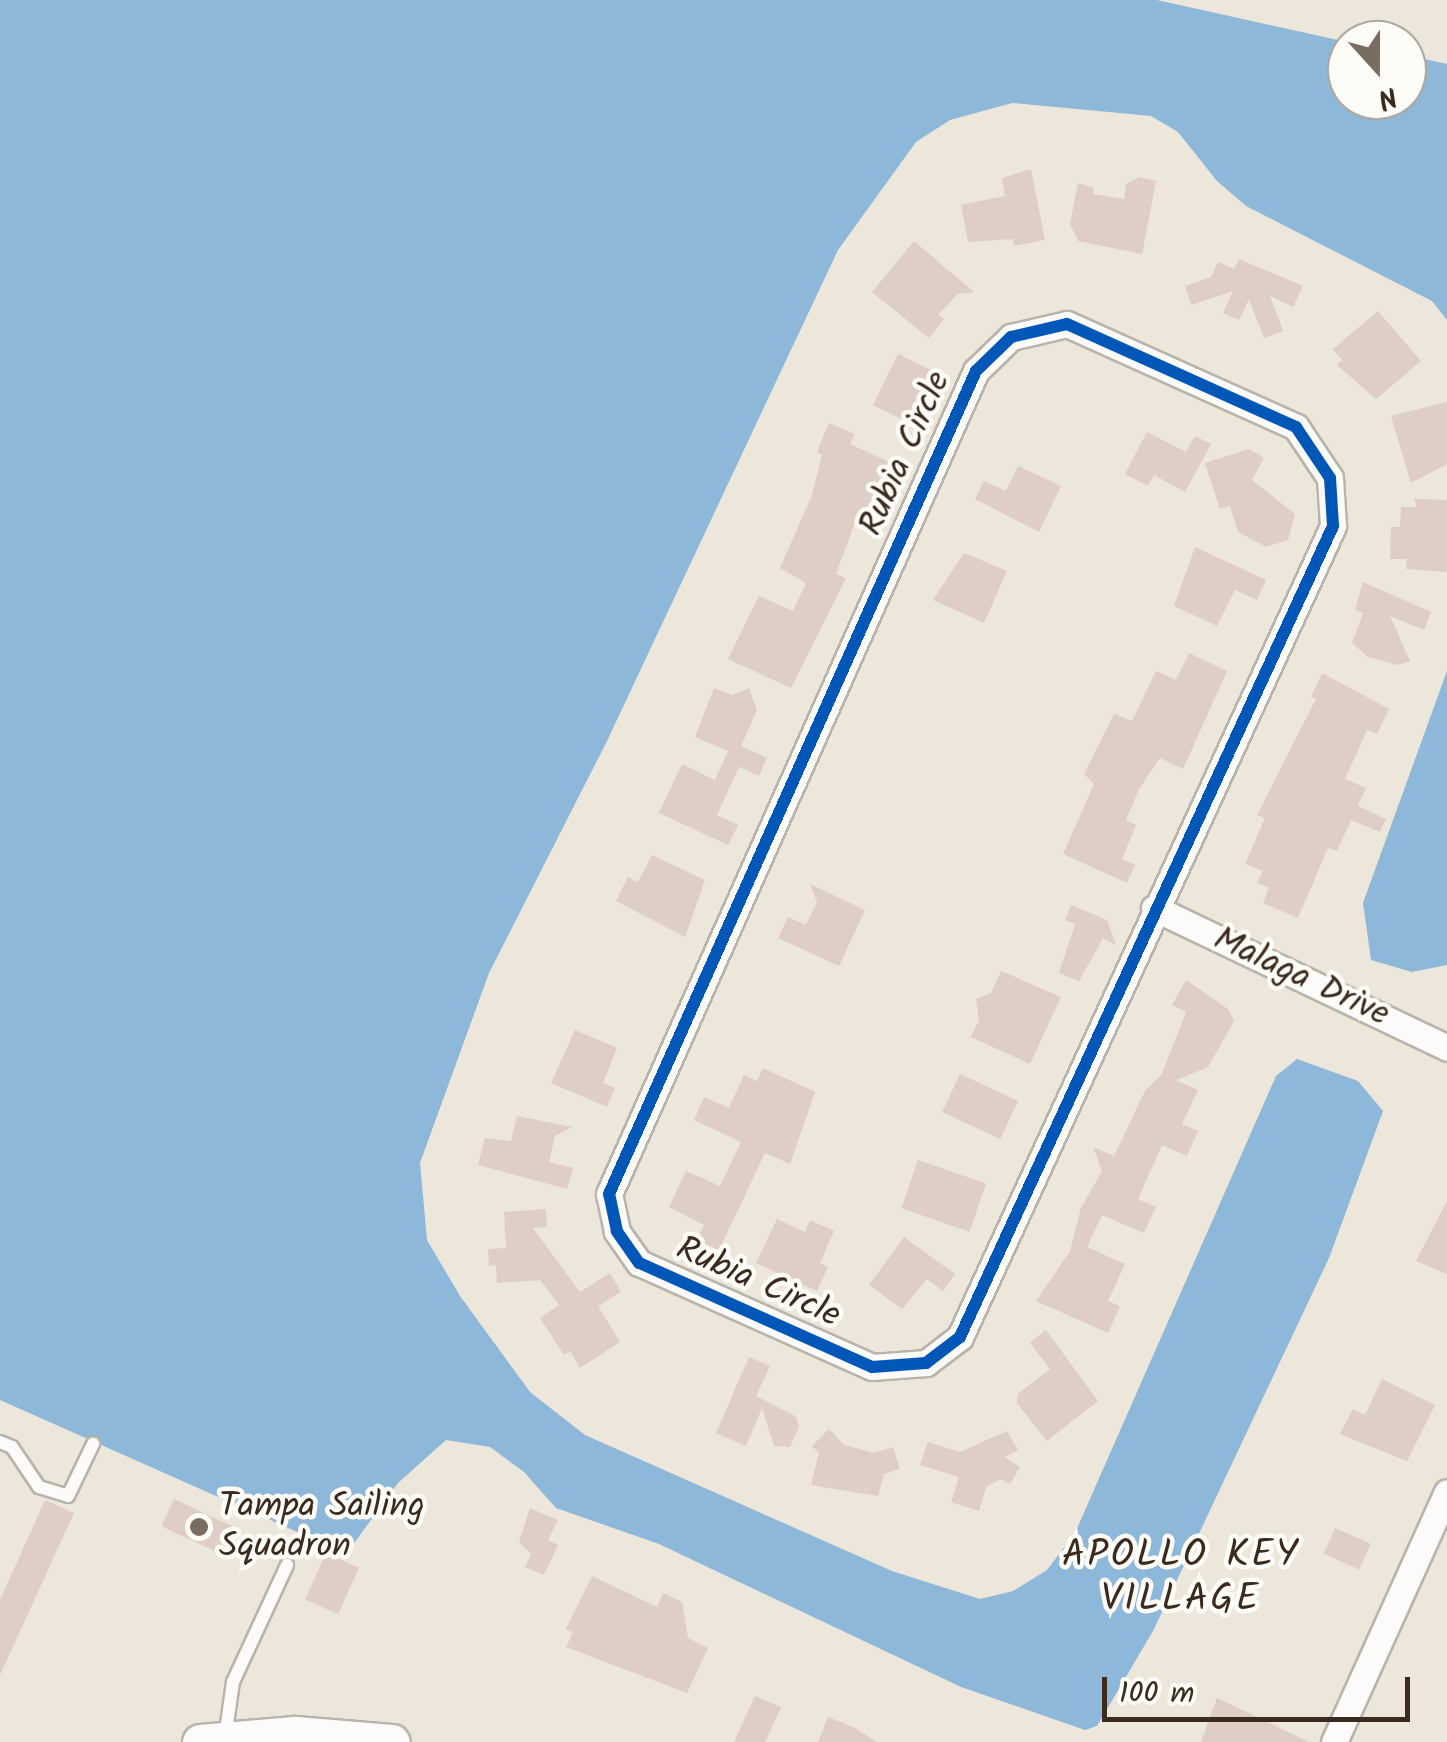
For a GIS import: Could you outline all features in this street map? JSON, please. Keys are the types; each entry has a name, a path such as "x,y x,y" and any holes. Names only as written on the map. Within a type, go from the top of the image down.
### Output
{"main road":[{"path":"212,1741 392,1742"}],"street":[{"name":"Rubia Circle","path":"1067,324 1296,427 1330,478 1333,526 1154,908 960,1337 926,1363 872,1367 639,1263 617,1230 608,1194 976,371 1011,337 1067,324"},
{"name":"Malaga Drive","path":"1154,908 1447,1048"},
{"path":"1334,1742 1447,1492"}],"lane":[{"path":"0,1442 12,1446 39,1487 68,1496 93,1444"},
{"path":"212,1741 233,1682 288,1564"}],"water":[{"path":"0,0 1157,0 1327,38 1327,120 1427,120 1427,60 1447,64 1447,320 1432,301 1246,206 1217,181 1178,132 1151,116 1012,103 950,120 916,142 838,250 607,741 489,973 420,1163 427,1240 460,1296 530,1392 585,1435 892,1571 980,1599 1013,1591 1047,1570 1075,1533 1276,1076 1297,1059 1358,1081 1383,1111 1329,1258 1153,1631 1097,1726 1085,1730 961,1687 659,1544 556,1508 524,1472 490,1447 446,1440 398,1483 352,1546 340,1551 0,1400"},
{"path":"1447,671 1447,965 1412,972 1371,960 1363,903"}],"building":[{"path":"1031,169 1045,240 1014,246 1013,239 968,242 961,205 1005,196 1002,178"},
{"path":"1139,177 1156,181 1142,254 1078,241 1070,224 1078,183 1094,188 1093,194 1124,199 1126,184"},
{"path":"914,241 974,292 958,294 938,315 944,319 929,338 872,292"},
{"path":"1239,259 1303,286 1293,307 1270,296 1283,331 1264,338 1249,299 1239,320 1223,313 1233,291 1191,305 1185,286 1211,277 1218,262 1234,269"},
{"path":"1378,311 1421,361 1376,399 1337,365 1342,360 1333,349"},
{"path":"898,354 941,375 916,426 873,405"},
{"path":"1447,402 1447,464 1411,483 1391,416"},
{"path":"829,423 855,434 850,444 904,469 880,478 871,501 880,524 858,514 836,574 846,578 791,688 728,659 759,596 793,611 806,583 780,568 812,495 822,455 817,452"},
{"path":"1147,432 1186,452 1195,436 1211,444 1185,492 1154,475 1148,486 1125,474"},
{"path":"1249,449 1264,458 1252,480 1295,514 1288,540 1266,547 1238,532 1230,506 1220,509 1205,463"},
{"path":"1018,466 1061,486 1039,532 975,499 984,481 1006,491"},
{"path":"1414,499 1447,500 1447,572 1406,569 1407,559 1390,559 1391,527 1400,527 1401,507 1417,507"},
{"path":"1195,547 1266,580 1257,600 1235,590 1217,626 1174,606"},
{"path":"964,553 1007,571 984,623 933,600"},
{"path":"1363,582 1431,612 1424,630 1390,616 1410,661 1398,665 1368,657 1352,643 1363,613 1355,610"},
{"path":"1189,653 1227,671 1183,769 1160,758 1139,789 1126,820 1136,825 1122,859 1135,865 1127,883 1063,854 1094,784 1084,774 1114,714 1132,721 1156,671 1176,680"},
{"path":"1322,673 1389,709 1377,734 1367,730 1345,779 1366,788 1358,806 1386,819 1380,832 1351,820 1337,851 1328,848 1298,918 1263,903 1269,888 1257,883 1263,871 1245,864 1265,818 1257,815 1316,699 1311,697"},
{"path":"714,688 732,695 749,688 757,710 741,746 767,758 759,776 739,767 717,815 738,825 728,845 659,813 682,764 715,780 728,751 695,737"},
{"path":"652,855 705,880 685,937 616,901 628,877 638,882"},
{"path":"810,884 865,910 839,966 778,938 788,917 806,925 817,902"},
{"path":"1071,905 1107,920 1116,945 1103,938 1079,981 1059,973 1075,924 1065,920"},
{"path":"1001,971 1061,997 1030,1064 971,1037 979,1020 976,999 991,993"},
{"path":"1186,980 1228,1009 1234,1021 1208,1067 1176,1080 1198,1090 1182,1124 1198,1131 1187,1156 1162,1145 1138,1199 1156,1207 1144,1233 1102,1215 1087,1247 1125,1264 1108,1301 1120,1306 1108,1333 1036,1301 1070,1251 1081,1208 1102,1171 1093,1147 1114,1156 1145,1091 1162,1074 1186,1012 1172,1005"},
{"path":"575,1030 617,1048 603,1083 615,1088 607,1107 551,1083"},
{"path":"763,1068 815,1092 790,1164 765,1153 719,1250 697,1240 704,1225 669,1207 686,1171 720,1186 741,1142 694,1120 704,1097 729,1108 744,1075 757,1081"},
{"path":"960,1074 1018,1101 1000,1139 942,1112"},
{"path":"517,1116 572,1127 555,1136 549,1162 573,1168 567,1189 478,1165 485,1138 511,1141"},
{"path":"918,1160 986,1183 969,1232 901,1208"},
{"path":"1447,1201 1447,1274 1416,1261"},
{"path":"546,1209 547,1227 533,1228 580,1292 610,1273 621,1292 598,1306 620,1342 580,1368 570,1351 564,1355 540,1318 559,1305 540,1280 497,1283 496,1265 489,1266 488,1249 506,1248 504,1212"},
{"path":"777,1219 805,1232 810,1220 834,1231 820,1263 828,1267 817,1291 756,1263"},
{"path":"904,1237 955,1274 943,1291 927,1279 902,1309 869,1285"},
{"path":"1046,1330 1098,1401 1047,1441 1017,1403 1018,1394 1050,1369 1030,1343"},
{"path":"749,1357 770,1366 756,1396 795,1416 799,1426 790,1447 774,1446 762,1408 746,1446 716,1433"},
{"path":"1382,1379 1435,1405 1407,1461 1340,1434 1353,1409 1365,1415"},
{"path":"829,1429 844,1445 874,1453 893,1447 900,1469 884,1474 878,1496 811,1485 819,1453 812,1446"},
{"path":"1007,1431 1018,1450 1005,1457 1020,1467 1010,1484 1001,1479 986,1487 979,1511 951,1502 959,1477 920,1465 928,1442 960,1452"},
{"name":"Tampa Sailing Squadron","path":"174,1499 237,1528 224,1555 161,1526"},
{"path":"45,1500 74,1513 0,1675 0,1600"},
{"path":"530,1508 558,1520 548,1540 558,1545 544,1575 525,1567 531,1554 519,1542"},
{"path":"1335,1528 1371,1544 1359,1569 1324,1554"},
{"path":"326,1553 359,1568 338,1614 305,1600"},
{"path":"592,1576 657,1607 663,1593 682,1602 688,1638 708,1648 687,1693 566,1647 573,1633 566,1629"},
{"path":"755,1696 781,1707 765,1742 734,1742"},
{"path":"1217,1698 1309,1742 1201,1742"},
{"path":"828,1717 853,1727 877,1742 818,1742"}],"cycle path":[{"path":"1067,324 1296,427 1330,478 1333,526 960,1337 926,1363 872,1367 639,1263 617,1231 609,1194 976,371 1011,337 1067,324"}],"place":[{"name":"Tampa Sailing Squadron","path":"199,1527"}],"district":[{"name":"APOLLO KEY VILLAGE","path":"1181,1579"}]}
